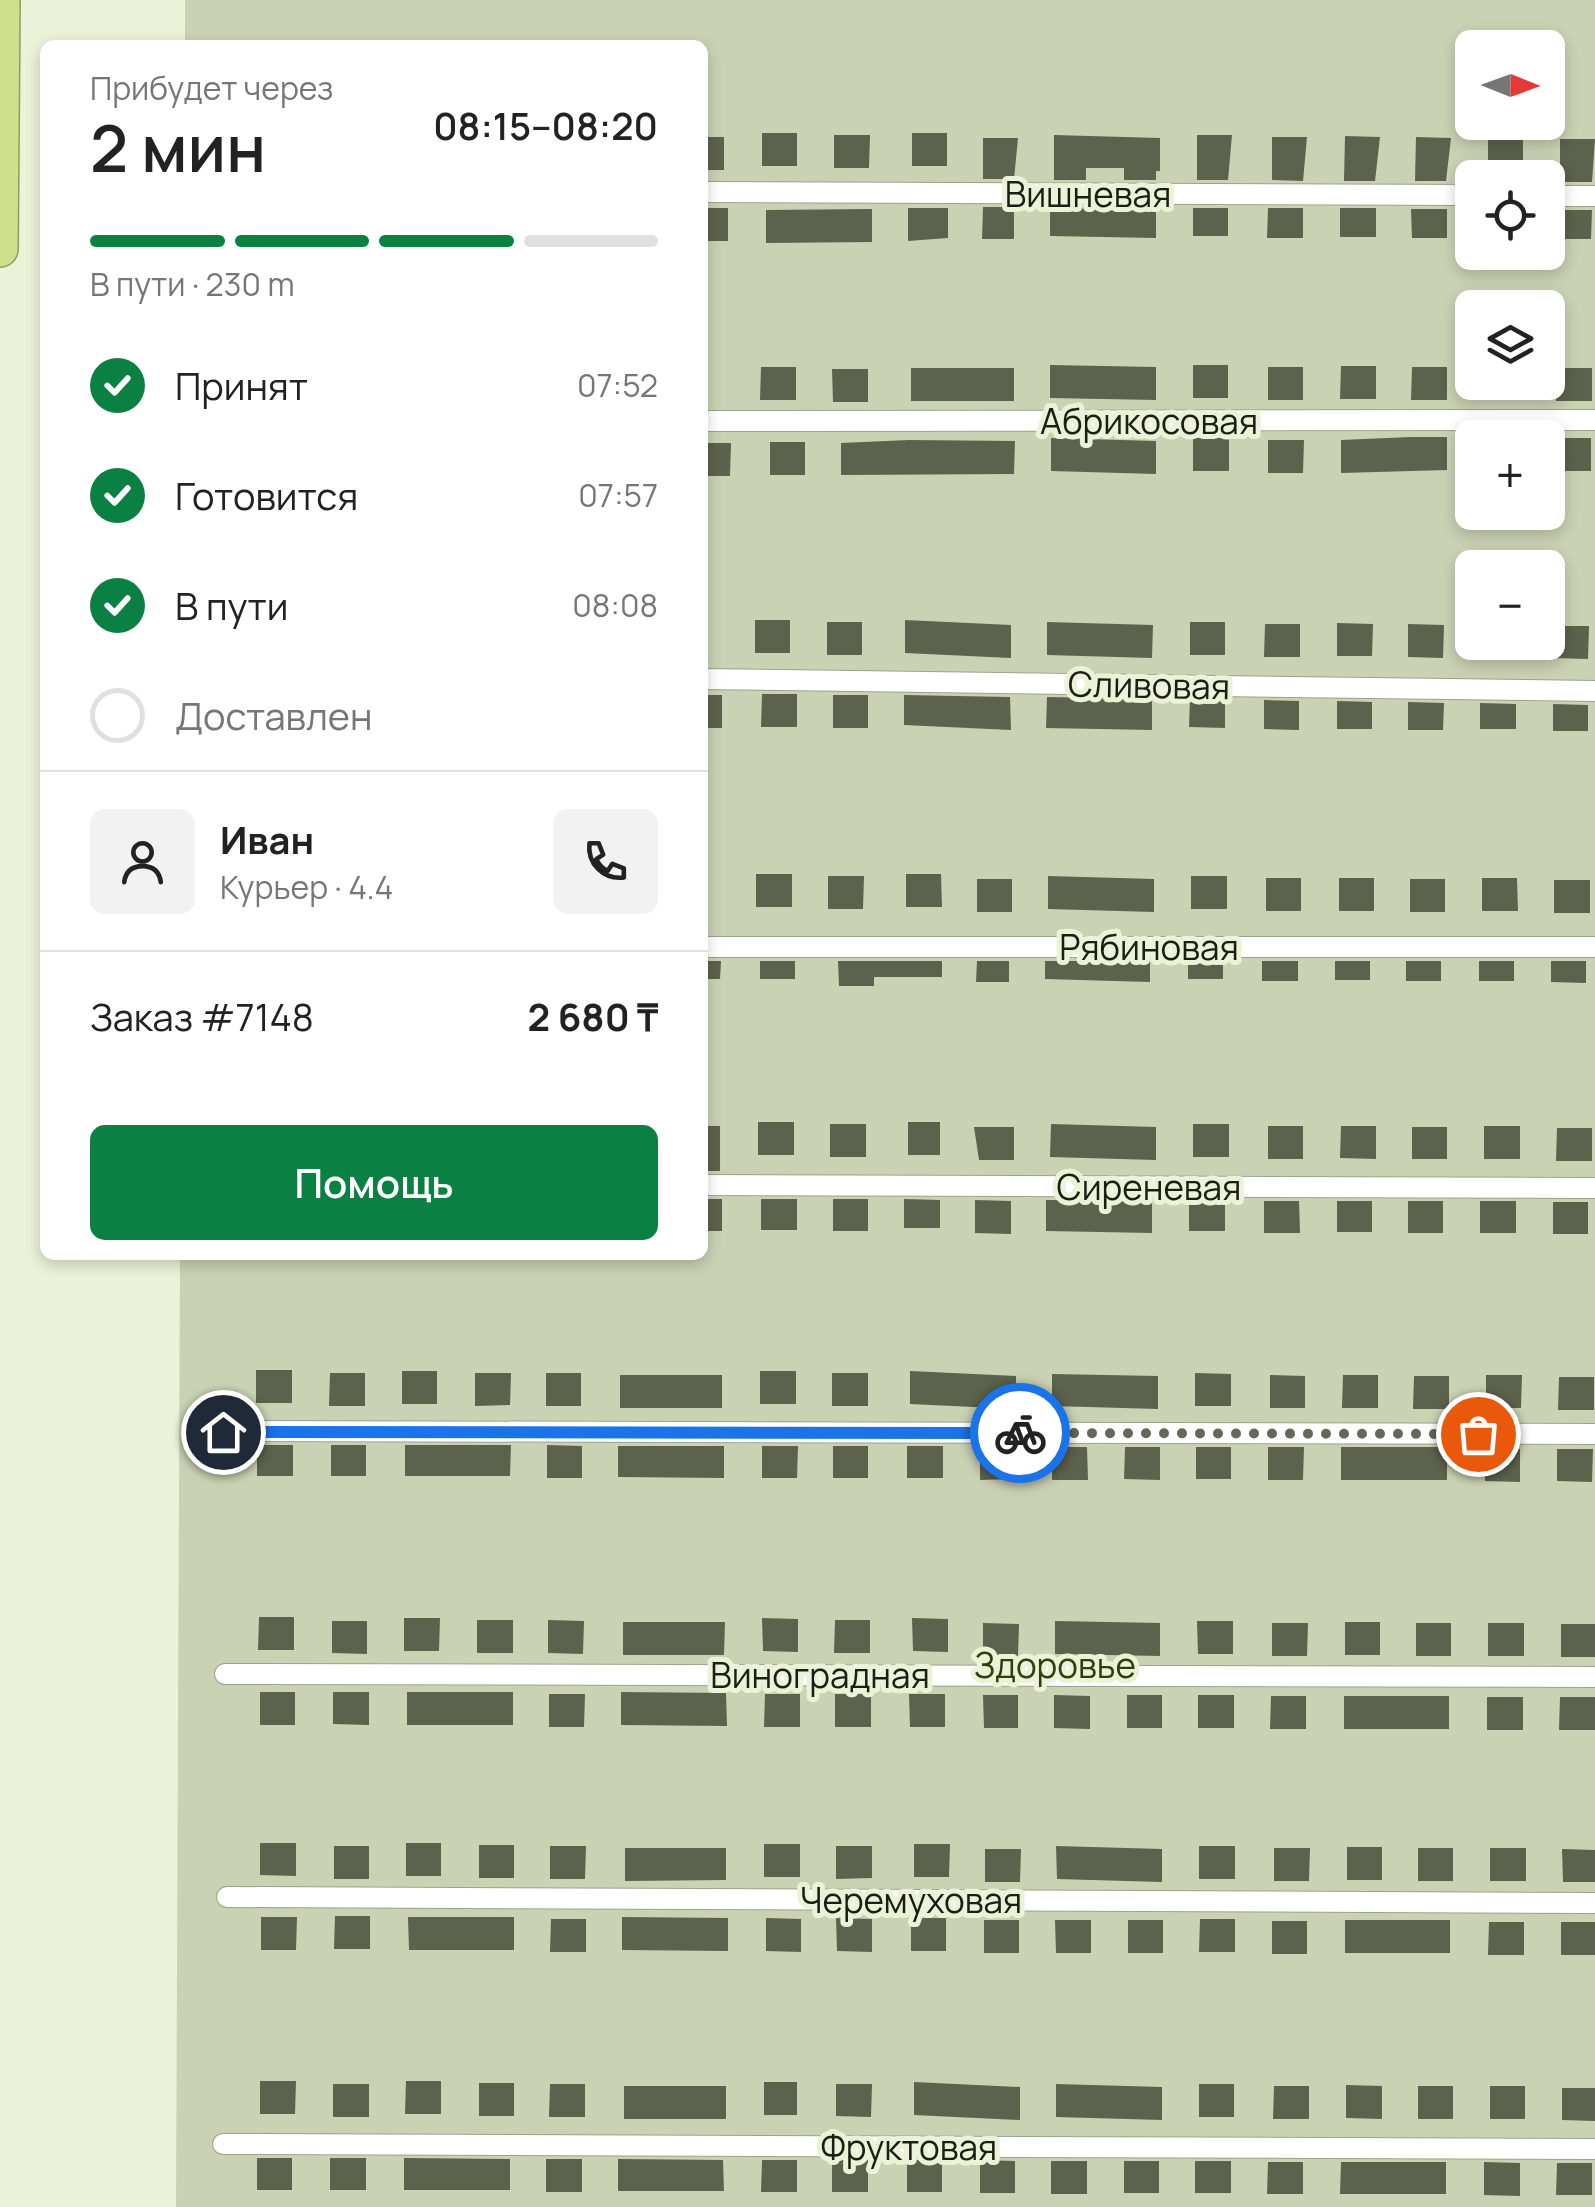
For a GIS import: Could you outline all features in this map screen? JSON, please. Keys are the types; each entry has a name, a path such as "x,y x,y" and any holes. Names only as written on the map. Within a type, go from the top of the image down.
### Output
{"highway":[{"path":"0,249 2,0"}],"street":[{"name":"Вишневая","path":"708,192 1455,195"},
{"path":"1565,196 1595,196"},
{"name":"Абрикосовая","path":"708,421 1595,420"},
{"name":"Сливовая","path":"708,679 1595,691"},
{"name":"Рябиновая","path":"708,947 1595,948"},
{"name":"Сиреневая","path":"708,1185 1595,1188"},
{"path":"223,1432 1595,1434"},
{"name":"Виноградная","path":"225,1674 1595,1677"},
{"name":"Черемуховая","path":"227,1897 1595,1903"},
{"name":"Фруктовая","path":"223,2144 1595,2150"}],"green space":[{"name":"Здоровье","path":"185,0 1595,0 1595,2207 176,2207 180,1260 708,1260 708,40 185,40"}],"building":[{"path":"762,133 797,133 797,166 762,166"},
{"path":"912,133 947,133 947,166 912,166"},
{"path":"834,135 870,135 869,168 834,168"},
{"path":"1054,135 1160,138 1160,171 1156,171 1156,180 1124,180 1124,168 1086,168 1086,180 1054,180"},
{"path":"1197,135 1232,135 1228,180 1197,180"},
{"path":"1345,136 1380,137 1375,181 1344,181"},
{"path":"708,137 724,137 724,170 708,170"},
{"path":"1272,137 1307,137 1303,181 1272,180"},
{"path":"1416,137 1451,138 1446,181 1415,181"},
{"path":"983,138 1018,138 1014,179 983,179"},
{"path":"1595,139 1592,182 1565,182 1565,160 1560,160 1560,140"},
{"path":"1488,140 1523,140 1523,160 1488,160"},
{"path":"983,207 1014,207 1014,239 982,239"},
{"path":"1050,207 1156,208 1156,238 1050,236"},
{"path":"708,208 728,208 728,241 708,241"},
{"path":"908,208 948,208 948,238 908,241"},
{"path":"1193,208 1228,208 1228,236 1193,236"},
{"path":"1268,208 1303,208 1303,238 1267,238"},
{"path":"1340,208 1376,208 1376,237 1340,237"},
{"path":"872,209 872,242 766,243 766,210"},
{"path":"1411,209 1447,209 1447,238 1412,238"},
{"path":"1565,210 1592,210 1591,239 1565,239"},
{"path":"1050,365 1156,367 1156,400 1050,398"},
{"path":"1193,365 1228,365 1228,398 1193,398"},
{"path":"1341,366 1376,366 1376,399 1340,399"},
{"path":"761,367 796,367 796,400 760,400"},
{"path":"1268,367 1303,367 1303,400 1268,400"},
{"path":"1412,367 1447,367 1447,400 1411,400"},
{"path":"911,368 1014,368 1014,401 911,401"},
{"path":"1565,368 1592,368 1592,401 1556,401 1565,400"},
{"path":"832,369 868,369 868,402 833,402"},
{"path":"1447,437 1447,470 1341,473 1341,440"},
{"path":"1051,438 1156,441 1156,474 1051,471"},
{"path":"1193,438 1229,438 1229,471 1193,471"},
{"path":"1565,438 1591,438 1591,471 1565,471"},
{"path":"1268,440 1304,440 1303,473 1268,473"},
{"path":"1015,441 1014,474 841,475 841,443"},
{"path":"770,442 805,442 805,475 770,475"},
{"path":"708,443 731,443 730,476 708,476"},
{"path":"755,620 790,620 790,653 755,653"},
{"path":"905,620 1011,625 1011,658 905,653"},
{"path":"827,622 862,622 862,655 827,655"},
{"path":"1047,622 1153,625 1152,658 1047,655"},
{"path":"1190,622 1225,622 1225,655 1190,655"},
{"path":"1337,623 1373,624 1372,656 1337,656"},
{"path":"1265,624 1300,624 1300,657 1264,657"},
{"path":"1408,624 1444,625 1443,658 1408,657"},
{"path":"1565,626 1589,626 1588,659 1565,658"},
{"path":"762,694 797,694 797,727 761,727"},
{"path":"708,695 722,695 722,728 708,728"},
{"path":"833,695 868,695 868,728 833,728"},
{"path":"904,695 1010,697 1011,730 904,725"},
{"path":"1047,697 1152,699 1152,730 1046,728"},
{"path":"1190,699 1225,700 1225,728 1189,727"},
{"path":"1264,700 1299,701 1299,730 1264,729"},
{"path":"1337,701 1372,702 1372,729 1337,729"},
{"path":"1408,702 1444,703 1443,730 1408,730"},
{"path":"1480,703 1516,704 1516,729 1480,729"},
{"path":"1553,704 1588,705 1588,731 1553,731"},
{"path":"756,874 792,874 792,907 756,907"},
{"path":"906,874 941,874 942,907 906,907"},
{"path":"828,876 864,876 863,909 828,909"},
{"path":"1048,876 1154,879 1154,912 1048,909"},
{"path":"1191,876 1227,876 1227,909 1191,909"},
{"path":"1266,878 1301,878 1301,911 1266,911"},
{"path":"1339,878 1374,878 1374,911 1339,911"},
{"path":"1482,878 1517,878 1518,911 1482,911"},
{"path":"977,879 1012,879 1012,912 977,912"},
{"path":"1410,879 1445,879 1445,912 1410,912"},
{"path":"1554,880 1590,880 1590,913 1554,913"},
{"path":"708,961 721,961 720,979 708,979"},
{"path":"760,961 795,961 795,979 760,979"},
{"path":"838,961 942,961 942,977 874,977 874,986 839,986"},
{"path":"977,961 1009,961 1009,982 976,982"},
{"path":"1045,961 1150,961 1150,982 1045,979"},
{"path":"1188,961 1223,961 1223,979 1188,979"},
{"path":"1262,961 1298,961 1298,981 1262,981"},
{"path":"1335,961 1370,961 1370,980 1335,980"},
{"path":"1406,961 1441,961 1441,981 1406,981"},
{"path":"1479,961 1514,961 1514,981 1479,981"},
{"path":"1551,961 1586,961 1586,983 1551,982"},
{"path":"758,1122 794,1122 794,1155 758,1155"},
{"path":"908,1122 940,1122 940,1155 908,1155"},
{"path":"830,1124 866,1124 866,1157 830,1157"},
{"path":"1051,1124 1156,1127 1156,1160 1050,1157"},
{"path":"1193,1124 1229,1124 1229,1157 1193,1157"},
{"path":"708,1126 720,1126 720,1171 708,1171"},
{"path":"1268,1126 1303,1126 1303,1159 1268,1159"},
{"path":"1341,1126 1376,1126 1376,1159 1340,1158"},
{"path":"1484,1126 1520,1126 1520,1159 1484,1159"},
{"path":"974,1127 1014,1127 1014,1160 979,1160"},
{"path":"1412,1127 1447,1127 1447,1159 1412,1159"},
{"path":"1557,1128 1592,1128 1592,1161 1556,1161"},
{"path":"708,1199 722,1199 722,1231 708,1231"},
{"path":"761,1199 797,1199 797,1230 761,1230"},
{"path":"833,1199 868,1199 868,1231 833,1231"},
{"path":"904,1199 940,1200 940,1228 904,1228"},
{"path":"975,1200 1011,1201 1011,1234 975,1233"},
{"path":"1046,1200 1152,1200 1152,1233 1046,1231"},
{"path":"1189,1200 1225,1200 1225,1231 1189,1231"},
{"path":"1264,1201 1299,1201 1300,1233 1264,1233"},
{"path":"1337,1201 1372,1201 1372,1232 1337,1232"},
{"path":"1408,1201 1443,1201 1443,1233 1408,1233"},
{"path":"1480,1201 1516,1201 1516,1233 1480,1233"},
{"path":"1553,1202 1588,1202 1588,1234 1553,1234"},
{"path":"256,1370 292,1370 292,1403 256,1403"},
{"path":"402,1371 437,1371 437,1404 402,1404"},
{"path":"760,1371 796,1371 796,1404 760,1404"},
{"path":"910,1371 1016,1376 1016,1409 910,1404"},
{"path":"330,1373 365,1373 365,1406 329,1406"},
{"path":"475,1373 511,1373 510,1405 475,1406"},
{"path":"546,1373 581,1373 581,1406 546,1406"},
{"path":"832,1373 868,1373 868,1406 832,1406"},
{"path":"1195,1373 1231,1374 1231,1406 1195,1406"},
{"path":"1052,1374 1158,1376 1158,1409 1052,1406"},
{"path":"620,1375 722,1375 722,1408 620,1408"},
{"path":"1270,1375 1305,1376 1305,1408 1270,1408"},
{"path":"1343,1375 1378,1375 1378,1408 1342,1408"},
{"path":"1486,1375 1522,1375 1521,1408 1486,1408"},
{"path":"1414,1376 1449,1376 1449,1409 1413,1409"},
{"path":"1559,1377 1594,1377 1594,1410 1558,1410"},
{"path":"257,1445 293,1445 293,1476 257,1476"},
{"path":"331,1445 366,1445 366,1476 331,1476"},
{"path":"405,1445 511,1445 510,1476 405,1476"},
{"path":"547,1445 582,1446 582,1478 547,1478"},
{"path":"618,1446 724,1446 724,1478 618,1477"},
{"path":"762,1446 798,1446 797,1478 762,1478"},
{"path":"833,1446 868,1446 868,1478 833,1478"},
{"path":"907,1446 943,1446 943,1478 907,1478"},
{"path":"980,1447 1016,1447 1016,1479 980,1480"},
{"path":"1052,1447 1087,1447 1088,1480 1052,1480"},
{"path":"1125,1447 1160,1447 1160,1480 1124,1479"},
{"path":"1196,1447 1231,1447 1231,1479 1196,1479"},
{"path":"1268,1447 1304,1447 1303,1480 1268,1480"},
{"path":"1341,1447 1447,1447 1447,1480 1341,1480"},
{"path":"1485,1449 1520,1449 1520,1482 1485,1481"},
{"path":"1557,1449 1593,1449 1592,1482 1557,1481"},
{"path":"259,1617 294,1617 294,1650 258,1650"},
{"path":"404,1618 440,1618 439,1651 404,1651"},
{"path":"762,1618 798,1619 798,1652 763,1651"},
{"path":"912,1618 948,1619 948,1652 913,1651"},
{"path":"477,1620 513,1620 513,1653 477,1653"},
{"path":"548,1620 584,1621 583,1654 548,1653"},
{"path":"835,1620 870,1620 870,1653 834,1653"},
{"path":"332,1621 367,1621 367,1654 332,1653"},
{"path":"1055,1621 1160,1623 1160,1656 1055,1654"},
{"path":"1197,1621 1233,1621 1233,1654 1198,1654"},
{"path":"623,1622 725,1622 724,1655 623,1655"},
{"path":"1345,1622 1380,1622 1380,1655 1345,1655"},
{"path":"983,1623 1019,1624 1018,1657 983,1656"},
{"path":"1272,1623 1308,1623 1307,1656 1272,1656"},
{"path":"1416,1623 1451,1623 1451,1656 1416,1656"},
{"path":"1488,1623 1524,1623 1524,1656 1488,1656"},
{"path":"1561,1624 1595,1624 1595,1657 1561,1657"},
{"path":"260,1692 295,1692 295,1725 260,1725"},
{"path":"333,1692 369,1692 369,1725 333,1724"},
{"path":"407,1692 513,1692 513,1725 407,1725"},
{"path":"621,1692 726,1693 727,1726 621,1725"},
{"path":"549,1694 585,1694 584,1727 549,1727"},
{"path":"765,1694 800,1694 800,1727 764,1727"},
{"path":"835,1694 871,1694 871,1727 835,1727"},
{"path":"909,1694 945,1694 945,1727 910,1727"},
{"path":"983,1695 1018,1695 1018,1728 984,1728"},
{"path":"1054,1695 1090,1696 1090,1729 1054,1728"},
{"path":"1127,1695 1162,1695 1162,1728 1127,1728"},
{"path":"1198,1695 1234,1695 1234,1728 1198,1728"},
{"path":"1271,1696 1306,1696 1306,1729 1270,1729"},
{"path":"1344,1696 1449,1696 1449,1729 1344,1729"},
{"path":"1487,1697 1523,1697 1523,1730 1487,1730"},
{"path":"1560,1697 1595,1697 1595,1730 1559,1730"},
{"path":"260,1843 296,1843 296,1876 260,1875"},
{"path":"406,1843 441,1843 441,1876 406,1876"},
{"path":"764,1844 800,1844 800,1877 764,1877"},
{"path":"914,1844 950,1844 949,1877 914,1877"},
{"path":"479,1845 514,1845 514,1878 479,1878"},
{"path":"334,1846 369,1846 369,1879 334,1879"},
{"path":"550,1846 586,1846 585,1879 550,1879"},
{"path":"836,1846 872,1846 872,1878 836,1879"},
{"path":"1056,1846 1162,1849 1162,1882 1057,1879"},
{"path":"1199,1846 1235,1846 1235,1879 1199,1879"},
{"path":"1347,1847 1382,1847 1382,1880 1347,1880"},
{"path":"625,1848 726,1848 726,1880 625,1881"},
{"path":"1274,1848 1310,1848 1309,1881 1274,1881"},
{"path":"1418,1848 1453,1848 1453,1881 1418,1881"},
{"path":"1490,1848 1526,1848 1526,1881 1490,1881"},
{"path":"985,1849 1021,1849 1020,1882 985,1882"},
{"path":"1562,1849 1595,1850 1595,1882 1563,1882"},
{"path":"335,1916 370,1916 370,1949 334,1949"},
{"path":"261,1917 297,1917 296,1950 261,1950"},
{"path":"408,1917 514,1917 514,1950 409,1950"},
{"path":"622,1917 728,1918 728,1951 622,1950"},
{"path":"766,1918 801,1919 801,1952 766,1951"},
{"path":"836,1918 872,1919 872,1952 837,1951"},
{"path":"911,1918 946,1918 946,1951 911,1951"},
{"path":"551,1919 586,1919 586,1952 550,1952"},
{"path":"1200,1919 1235,1919 1235,1952 1199,1952"},
{"path":"984,1920 1019,1920 1019,1953 984,1953"},
{"path":"1055,1920 1091,1920 1091,1953 1056,1953"},
{"path":"1128,1920 1163,1920 1163,1953 1128,1953"},
{"path":"1345,1920 1450,1920 1450,1953 1345,1953"},
{"path":"1272,1921 1307,1921 1307,1954 1272,1954"},
{"path":"1489,1922 1524,1922 1524,1955 1488,1955"},
{"path":"1561,1922 1595,1922 1595,1955 1561,1955"},
{"path":"260,2081 296,2081 295,2114 260,2114"},
{"path":"406,2081 441,2081 441,2114 405,2114"},
{"path":"764,2082 797,2082 797,2115 764,2115"},
{"path":"914,2082 1020,2087 1020,2120 914,2115"},
{"path":"479,2083 514,2083 514,2116 479,2116"},
{"path":"333,2084 369,2084 369,2117 333,2117"},
{"path":"550,2084 585,2084 585,2117 549,2117"},
{"path":"836,2084 872,2084 871,2117 836,2116"},
{"path":"1056,2084 1162,2087 1162,2120 1056,2117"},
{"path":"1199,2084 1234,2084 1234,2117 1199,2117"},
{"path":"1346,2085 1382,2086 1382,2119 1346,2118"},
{"path":"624,2086 726,2086 726,2119 624,2119"},
{"path":"1274,2086 1309,2086 1309,2119 1273,2119"},
{"path":"1418,2086 1453,2086 1453,2119 1418,2119"},
{"path":"1490,2086 1525,2086 1525,2119 1490,2119"},
{"path":"1562,2088 1595,2088 1595,2121 1562,2120"},
{"path":"257,2158 292,2158 292,2190 257,2190"},
{"path":"330,2158 366,2158 366,2190 330,2190"},
{"path":"404,2158 510,2159 510,2190 404,2190"},
{"path":"546,2159 582,2159 582,2192 546,2192"},
{"path":"618,2159 723,2160 724,2191 618,2191"},
{"path":"762,2160 797,2160 797,2192 761,2192"},
{"path":"832,2160 868,2160 868,2192 832,2192"},
{"path":"907,2160 942,2160 942,2192 907,2192"},
{"path":"980,2160 1015,2161 1015,2193 980,2193"},
{"path":"1051,2161 1087,2161 1087,2194 1051,2194"},
{"path":"1124,2161 1159,2161 1159,2193 1124,2193"},
{"path":"1195,2161 1231,2161 1231,2193 1195,2193"},
{"path":"1268,2162 1303,2162 1303,2194 1267,2194"},
{"path":"1341,2162 1446,2162 1446,2194 1340,2194"},
{"path":"1484,2162 1520,2163 1520,2196 1484,2195"},
{"path":"1557,2163 1592,2163 1592,2195 1556,2195"}],"way so far":[{"path":"1020,1433 1478,1434"}],"route":[{"path":"223,1432 1020,1433"}]}
